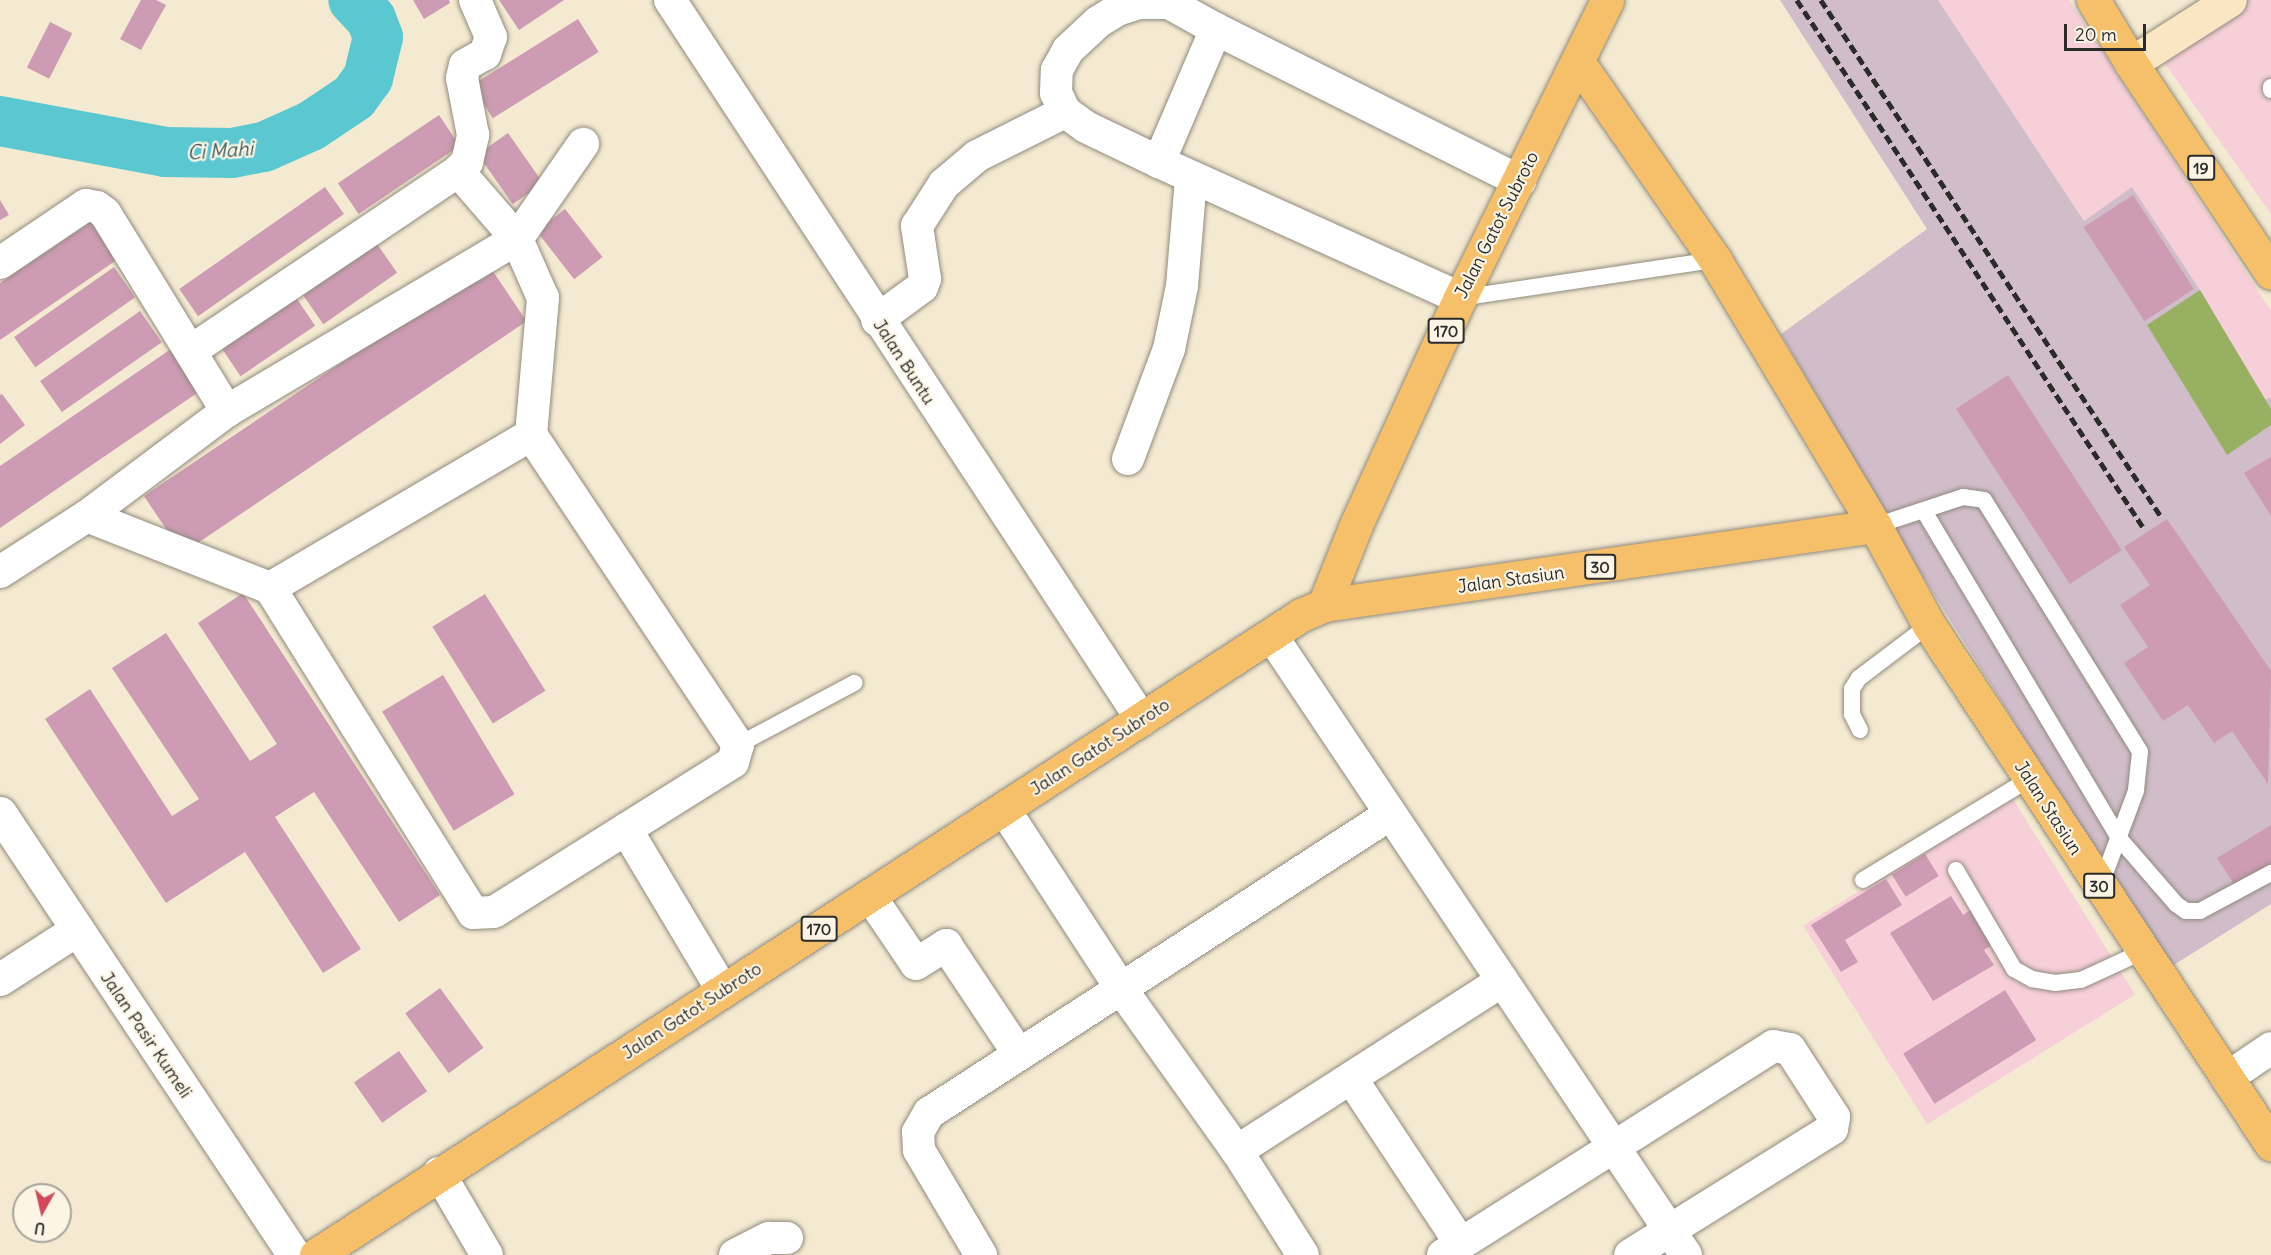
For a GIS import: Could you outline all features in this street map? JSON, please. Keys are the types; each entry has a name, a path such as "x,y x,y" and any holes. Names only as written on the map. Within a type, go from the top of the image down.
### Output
{"main road":[{"name":"Jalan Gatot Subroto","path":"316,1255 1271,635 1324,605 1356,525 1460,298 1520,181 1607,0"},
{"name":"19","path":"2094,0 2131,63 2271,273"},
{"path":"2131,63 2230,0"},
{"name":"Jalan Stasiun","path":"1578,62 1715,260 1875,526 1929,625 2142,952 2271,1144"},
{"path":"1356,525 1359,565 1374,584 1397,597"},
{"name":"Jalan Stasiun","path":"1324,605 1397,597 1875,526"}],"street":[{"path":"192,350 458,171 467,162 473,135 462,78 465,65 485,54 490,37 475,0"},
{"name":"Jalan Buntu","path":"670,0 877,320 1142,720"},
{"path":"1460,298 1191,178 1086,127 1065,112 1056,93 1057,70 1068,50 1117,10 1138,3 1170,1 1216,29 1520,181"},
{"path":"1159,162 1216,29"},
{"path":"877,320 922,287 926,279 917,226 944,184 976,156 1065,112"},
{"path":"0,572 87,516 227,411 517,239 583,144"},
{"path":"87,516 270,588 473,913 494,912 733,762 738,745 531,435 543,297 517,239 458,171"},
{"path":"1128,459 1169,349 1182,286 1191,178"},
{"path":"0,263 86,205 97,207 105,213 192,350 227,411"},
{"path":"270,588 531,435"},
{"path":"1271,635 1389,815 1678,1242"},
{"path":"1004,809 1122,990 1237,1151 1303,1255"},
{"name":"Jalan Pasir Kumeli","path":"0,813 294,1255"},
{"path":"981,1255 919,1150 918,1132 929,1113 1018,1053 1122,990 1389,815"},
{"path":"626,829 723,991"},
{"path":"870,896 916,964 946,945 1018,1053"},
{"path":"0,979 76,930"},
{"path":"1237,1151 1502,981"},
{"path":"1351,1078 1452,1249 1613,1144 1773,1046 1790,1049 1834,1117 1832,1129 1678,1242 1630,1255"},
{"path":"2227,1078 2271,1048"},
{"path":"440,1173 487,1255"},
{"path":"735,1255 769,1238 787,1238"}],"lane":[{"path":"1460,298 1715,260"},
{"path":"1875,526 1963,496 1984,500 2140,752 2136,791 2100,888"},
{"path":"1924,511 2118,837 2186,911 2200,911 2271,873"},
{"path":"1860,730 1852,714 1852,689 1859,678 1929,625"},
{"path":"738,745 854,683"},
{"path":"1863,880 2029,779"},
{"path":"1956,870 2014,969 2032,979 2055,983 2081,980 2142,952"}],"shaded area":[{"path":"1780,0 1938,0 2084,221 2132,187 2200,290 2265,400 2271,397 2271,904 2169,968 1910,556 1781,334 1927,229"},
{"path":"1938,0 2069,0 2271,311 2271,397 2265,400 2200,290 2132,188 2085,222"},
{"path":"2244,0 2271,0 2271,214 2159,55"},
{"path":"2011,796 2135,994 1927,1124 1803,926"}],"green space":[{"path":"2200,290 2271,409 2271,425 2227,455 2147,325"}],"building":[{"path":"141,0 156,0 166,5 141,50 120,39"},
{"path":"413,0 449,0 450,3 424,19"},
{"path":"499,0 564,0 519,30"},
{"path":"578,19 599,52 493,118 472,85"},
{"path":"50,22 72,33 49,79 27,67"},
{"path":"439,115 460,146 359,214 338,183"},
{"path":"508,133 543,183 513,204 478,154"},
{"path":"325,187 344,214 198,316 179,289"},
{"path":"2133,195 2194,289 2145,321 2084,227"},
{"path":"0,200 9,215 0,220"},
{"path":"565,209 603,257 574,279 537,231"},
{"path":"92,221 118,259 0,340 0,283"},
{"path":"377,244 397,273 323,324 303,296"},
{"path":"488,264 527,321 183,553 144,496"},
{"path":"114,267 135,297 35,367 14,337"},
{"path":"295,296 315,326 241,376 220,346"},
{"path":"140,311 162,342 62,412 40,381"},
{"path":"171,349 200,391 0,528 0,466"},
{"path":"2008,375 2122,550 2070,584 1956,409"},
{"path":"2,394 25,425 0,444 0,395"},
{"path":"2271,457 2271,516 2244,473"},
{"path":"2167,519 2271,671 2268,784 2232,731 2214,743 2188,705 2163,721 2124,663 2148,647 2120,605 2150,585 2124,547"},
{"path":"243,593 440,895 399,922 314,792 275,817 361,949 323,973 245,852 166,903 45,719 90,689 172,816 199,799 112,668 166,633 250,761 277,744 198,623"},
{"path":"485,594 545,691 493,724 432,627"},
{"path":"443,675 515,794 454,831 382,712"},
{"path":"2271,825 2271,865 2236,887 2217,858"},
{"path":"1925,854 1939,876 1906,897 1892,875"},
{"path":"1886,879 1902,905 1845,940 1858,962 1841,972 1811,925"},
{"path":"1951,896 1963,915 1971,910 1992,945 1984,950 1994,965 1933,1001 1890,933"},
{"path":"440,988 483,1048 449,1073 405,1013"},
{"path":"2005,990 2036,1040 1934,1104 1903,1054"},
{"path":"399,1051 427,1091 382,1123 354,1083"}],"waterway":[{"name":"Ci Mahi","path":"0,121 165,152 232,153 264,147 311,126 354,97 368,78 378,37 371,19 353,0"}],"railway":[{"path":"1797,0 2145,530"},
{"path":"1821,0 2160,515"}]}
